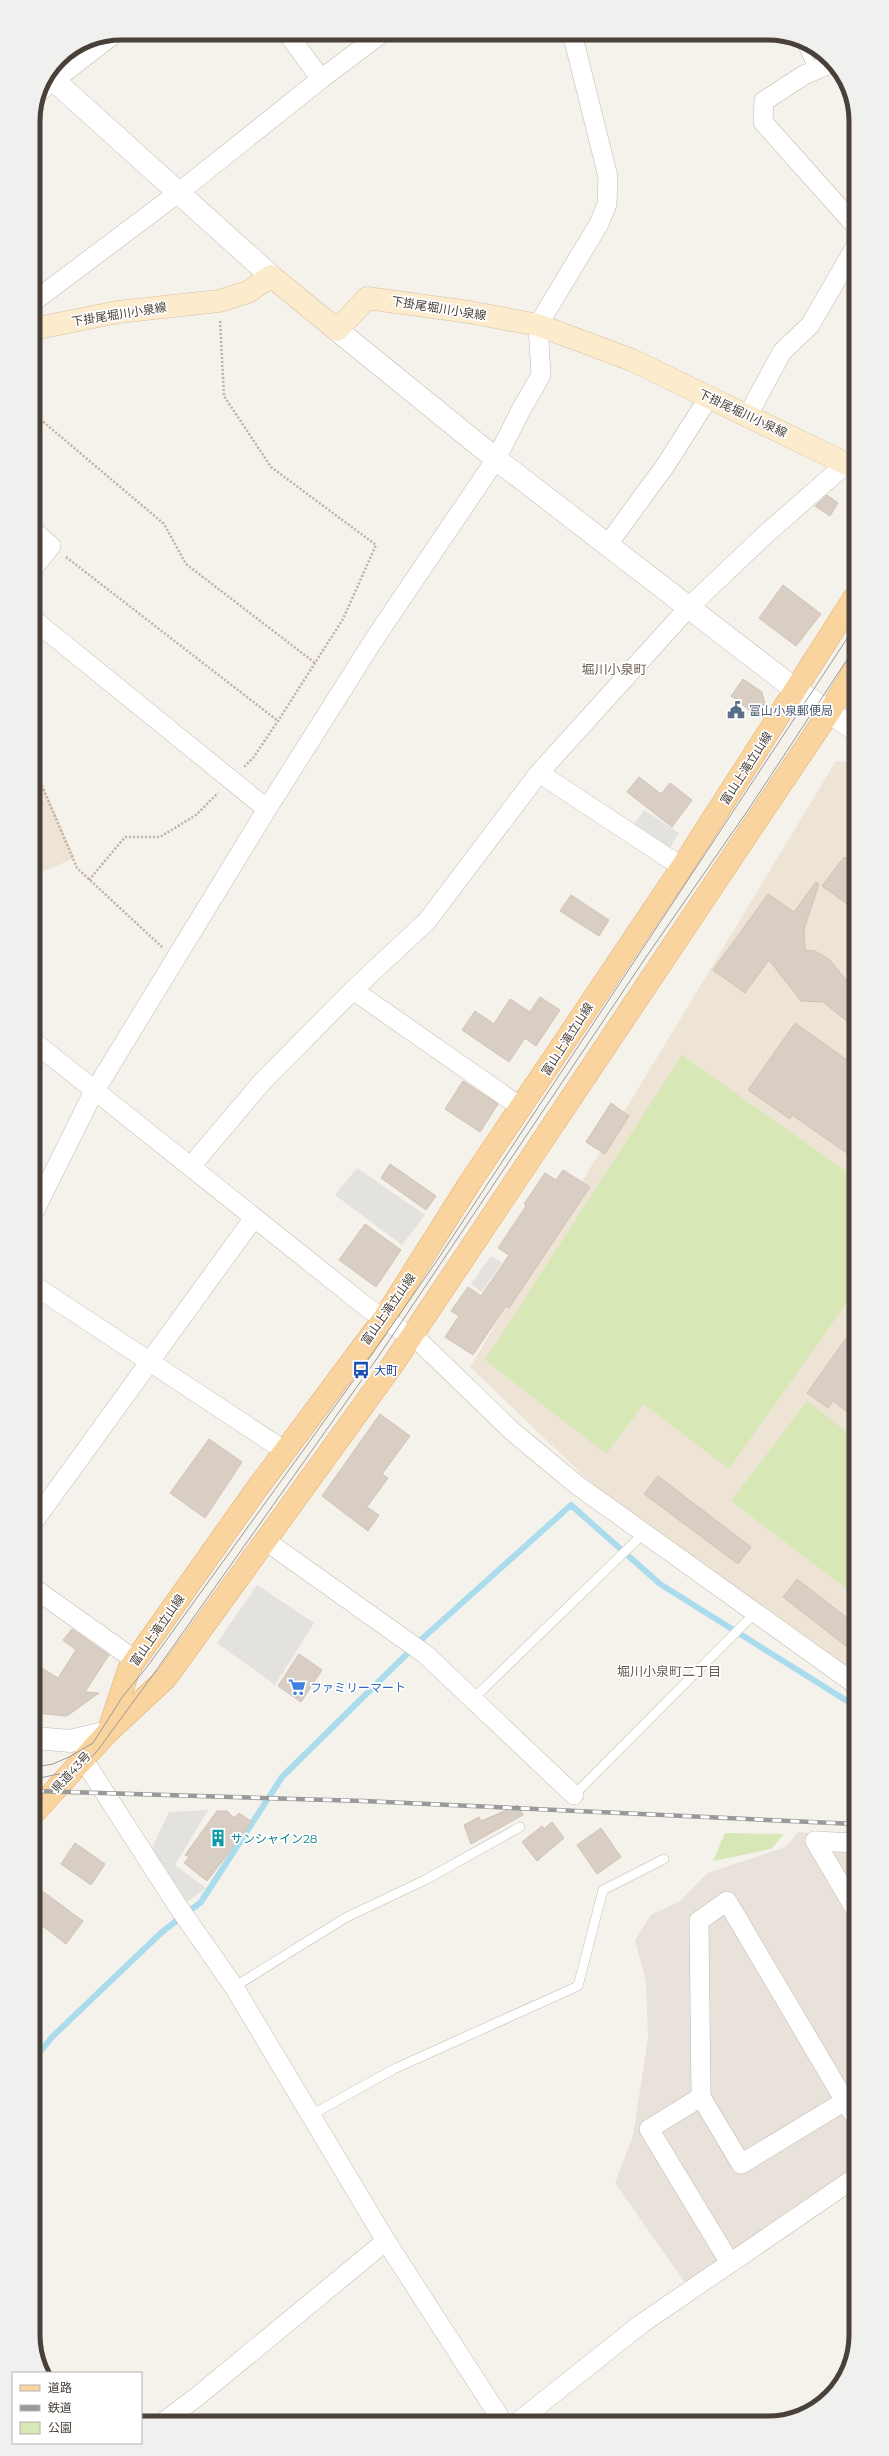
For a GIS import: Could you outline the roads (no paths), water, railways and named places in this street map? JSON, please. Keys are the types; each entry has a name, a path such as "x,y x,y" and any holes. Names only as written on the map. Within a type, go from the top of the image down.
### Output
{"main road":[{"name":"下掛尾堀川小泉線","path":"40,328 118,312 219,301 248,292 271,276"},
{"path":"271,276 337,330"},
{"name":"下掛尾堀川小泉線","path":"337,330 367,298 469,312 538,325 632,360 849,465"},
{"name":"富山上滝立山線","path":"108,1732 129,1669 284,1451 385,1318 469,1184 522,1108 593,997 682,867 849,606"},
{"path":"108,1732 166,1678 413,1336 830,710 849,679"},
{"name":"県道43号","path":"40,1806 108,1732"}],"street":[{"path":"292,40 321,79"},
{"path":"40,297 178,193 321,79 373,40"},
{"path":"40,1200 96,1090 175,960 267,809 375,638 496,460 521,410 542,375 538,325 599,224 607,204 608,176 574,40"},
{"path":"51,80 102,43"},
{"path":"822,67 764,101 763,122 849,219"},
{"path":"49,84 178,193 271,276"},
{"path":"748,415 782,352 810,325 849,256"},
{"path":"337,330 496,460 608,544 796,690 830,710 849,725"},
{"path":"608,544 665,466 709,397"},
{"path":"191,1166 263,1081 353,990 427,921 539,773 689,608 767,533 849,466"},
{"path":"40,536 51,546 40,560"},
{"path":"40,625 267,809"},
{"path":"539,773 682,867"},
{"path":"353,990 522,1108"},
{"path":"40,1047 369,1309 413,1336 512,1431 578,1485 643,1534 849,1680"},
{"path":"40,1513 253,1218"},
{"path":"40,1289 284,1451"},
{"path":"266,1541 425,1654 574,1795"},
{"path":"40,1593 135,1660"},
{"path":"40,1738 70,1741 108,1732"},
{"path":"83,1759 177,1905 234,1987 386,2241 499,2416"},
{"path":"849,1843 815,1841 849,1899"},
{"path":"849,2095 727,1901 699,1921 701,2097 741,2164 849,2099"},
{"path":"701,2097 649,2129 730,2263"},
{"path":"525,2416 641,2324 849,2182"},
{"path":"171,2416 198,2396 386,2241"}],"lane":[{"path":"807,50 822,67"},
{"path":"473,1699 643,1534"},
{"path":"574,1795 755,1613"},
{"path":"234,1987 346,1918 427,1879 520,1827"},
{"path":"311,2115 394,2069 578,1986 602,1890 664,1859"}],"waterway":[{"path":"40,2052 52,2037 162,1932 201,1902 282,1777 423,1638 571,1505 660,1584 849,1702"}],"tram line":[{"path":"40,1766 53,1764 69,1757 93,1743 123,1696 147,1667 361,1370 438,1259 849,636"},
{"path":"40,1778 68,1772 86,1763 98,1750 155,1672 378,1357 644,960 748,810 849,657"}],"railway":[{"path":"40,1791 363,1801 849,1824"}],"place":[{"name":"富山小泉郵便局","path":"736,710"},
{"name":"大町","path":"361,1370"},
{"name":"ファミリーマート","path":"297,1687"},
{"name":"サンシャイン28","path":"218,1838"}],"district":[{"name":"堀川小泉町","path":"614,669"},
{"name":"堀川小泉町二丁目","path":"669,1671"}]}
